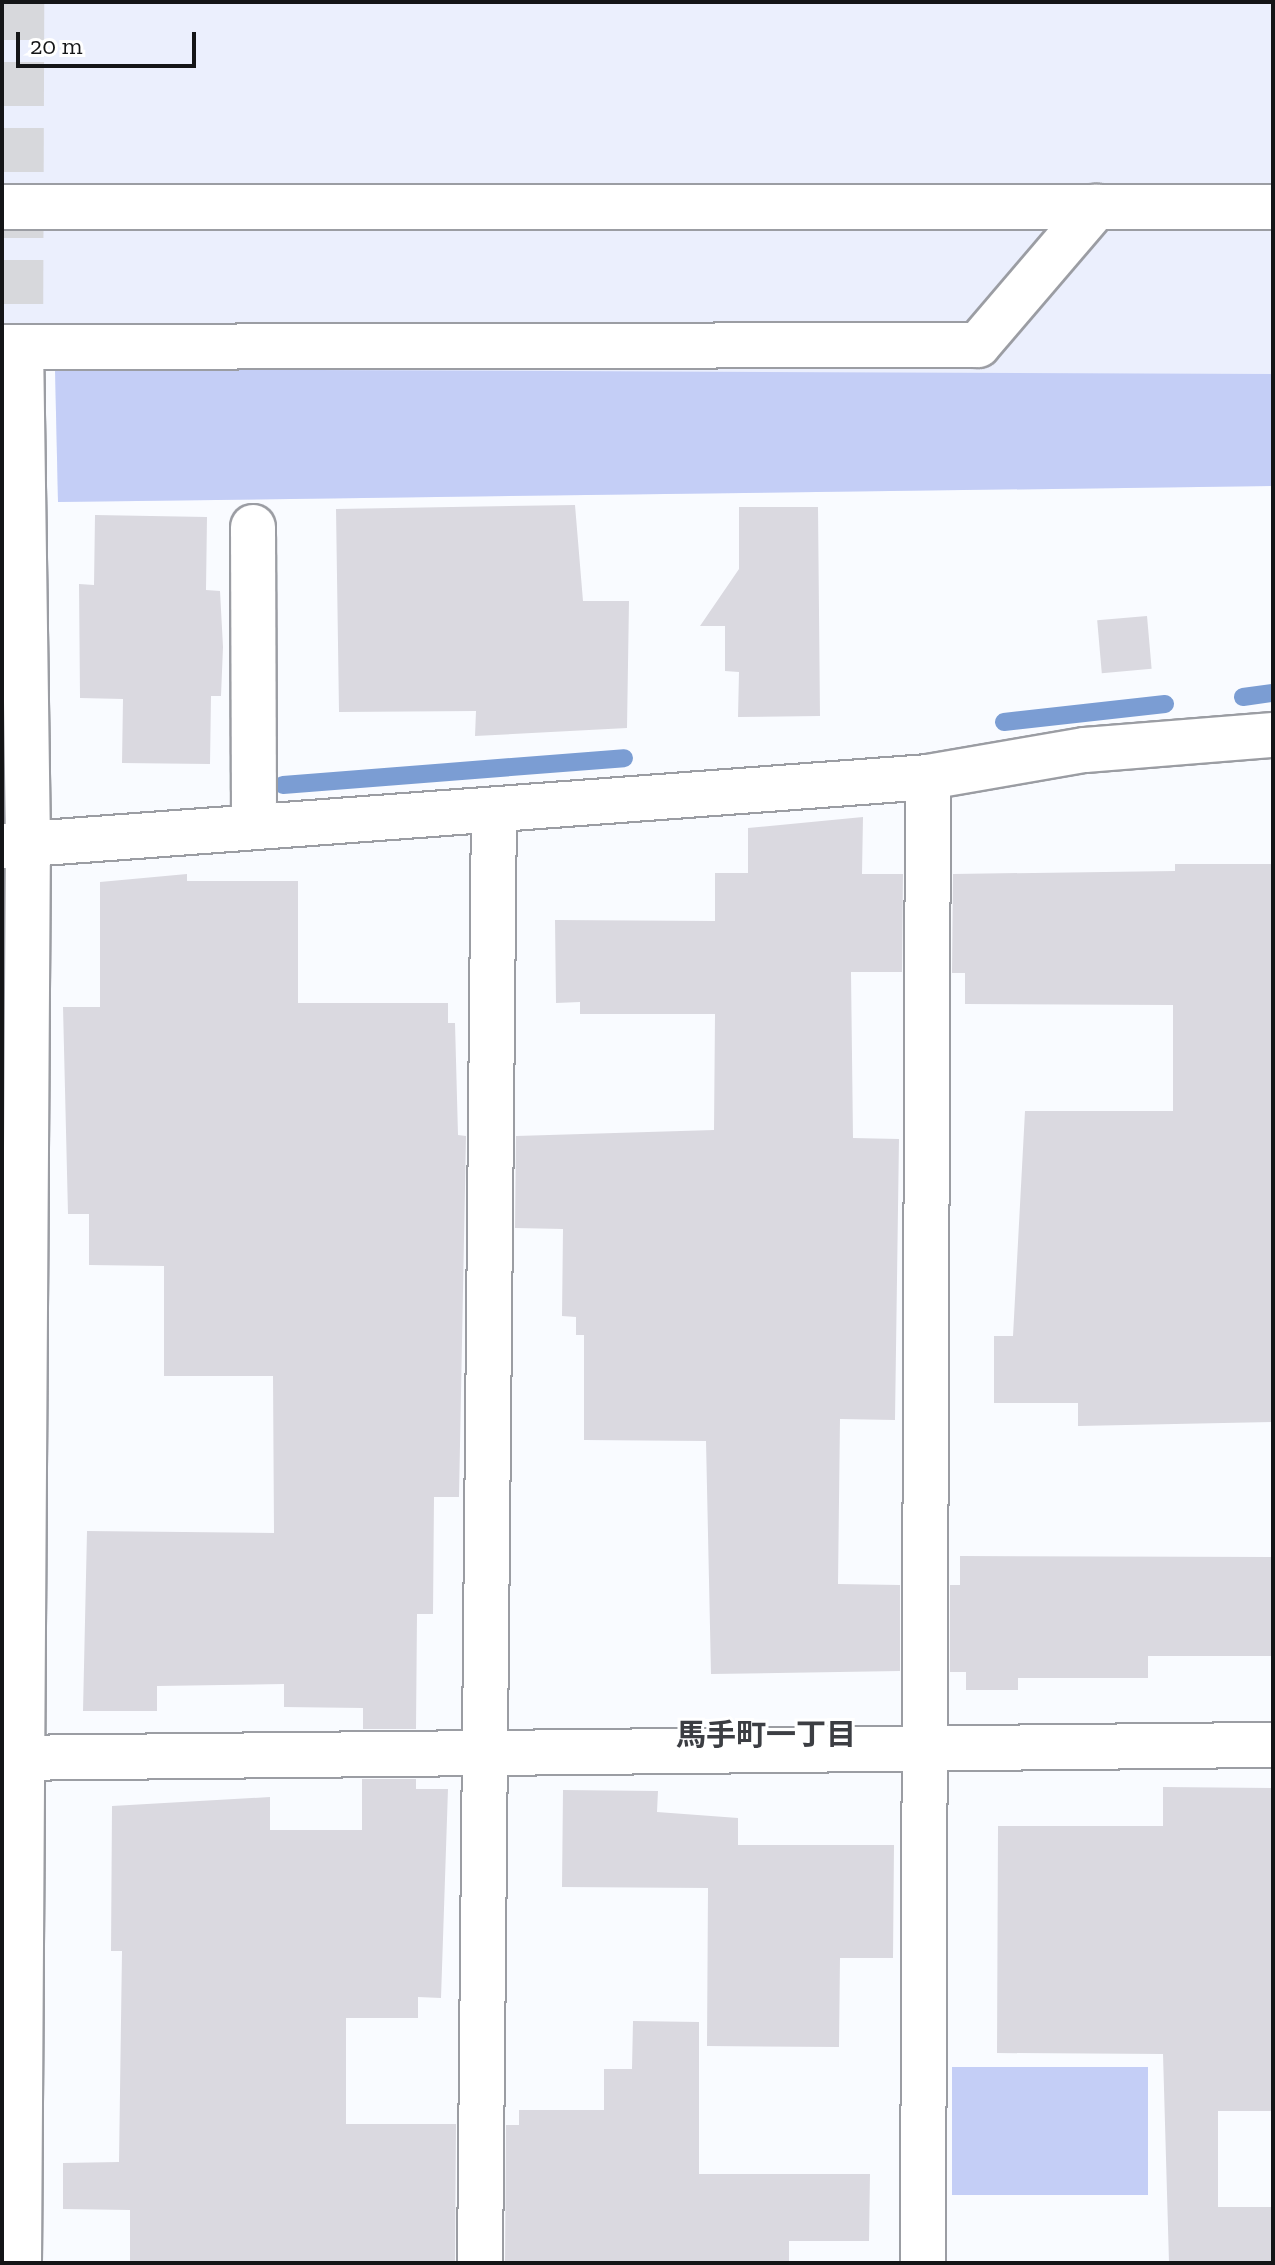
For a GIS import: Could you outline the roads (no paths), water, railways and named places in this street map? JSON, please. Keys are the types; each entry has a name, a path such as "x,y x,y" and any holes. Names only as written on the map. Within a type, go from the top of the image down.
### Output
{"street":[{"path":"2,207 1273,207"},
{"path":"19,2263 12,1756 15,845 12,359 978,345 1096,207"},
{"path":"253,527 254,827"},
{"path":"15,845 928,777 1085,750 1273,735"},
{"path":"923,2263 929,1748 928,777"},
{"path":"480,2263 494,810"},
{"path":"12,1756 1273,1745"}],"waterway":[{"path":"1243,697 1273,693"},
{"path":"1004,722 1165,704"},
{"path":"283,785 624,758"}],"tunnel":[{"path":"21,370 22,2"}],"district":[{"name":"馬手町一丁目","path":"766,1735"}]}
